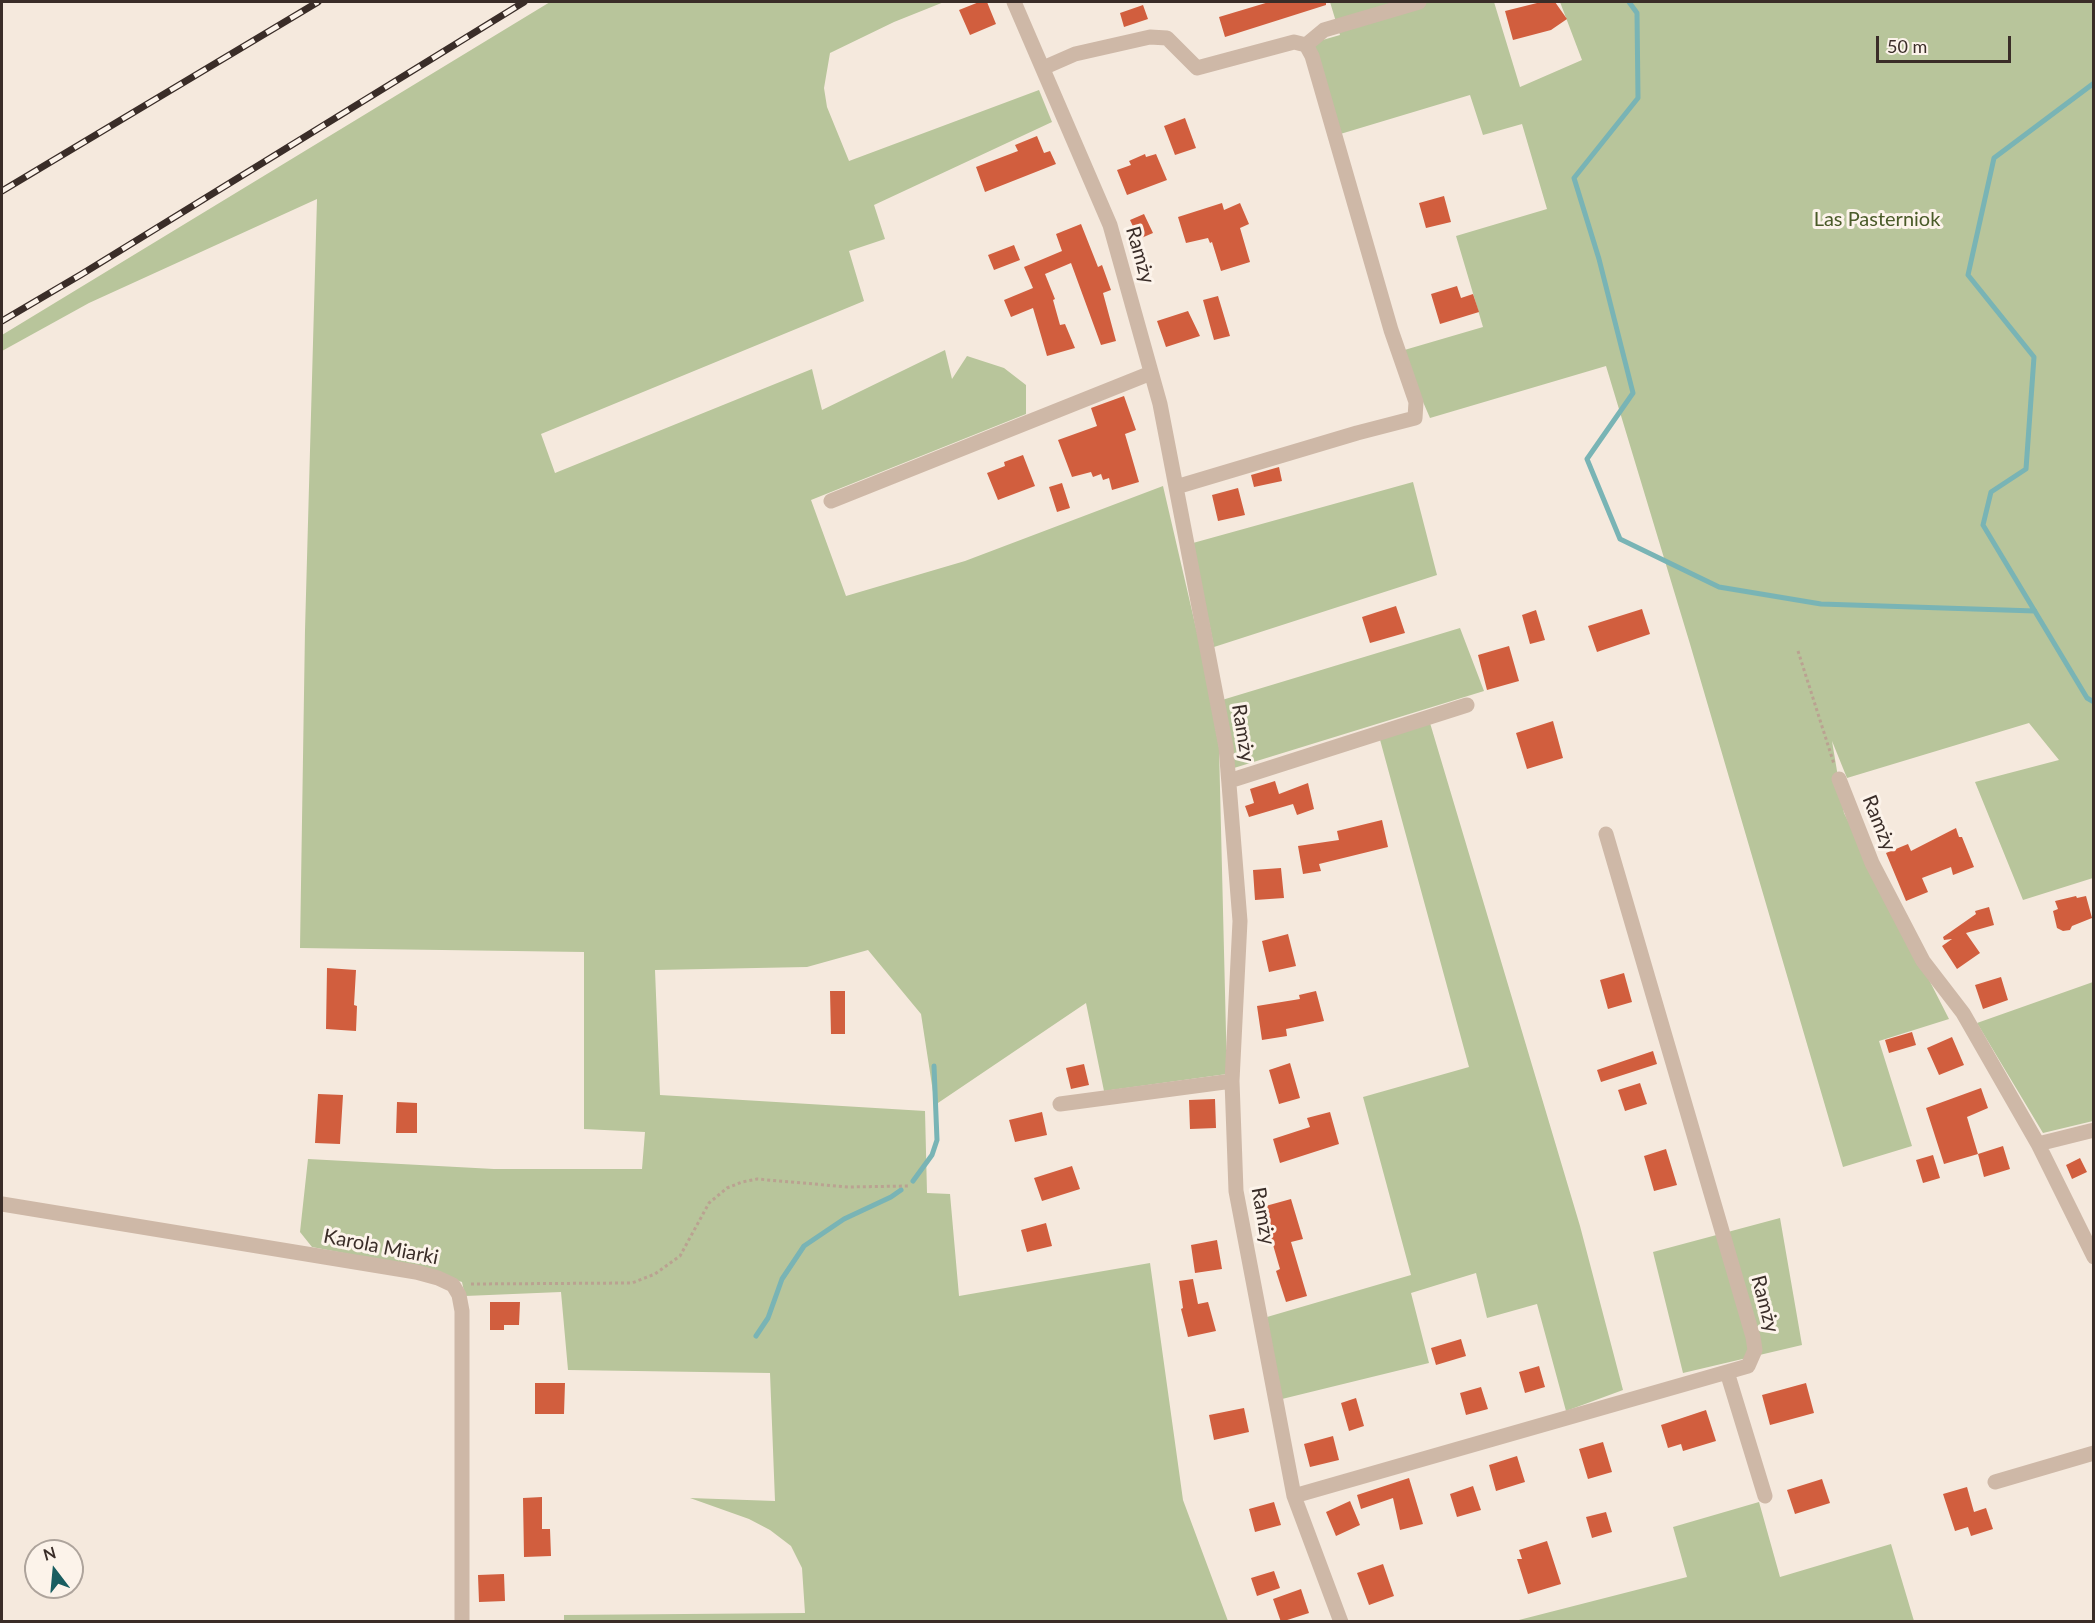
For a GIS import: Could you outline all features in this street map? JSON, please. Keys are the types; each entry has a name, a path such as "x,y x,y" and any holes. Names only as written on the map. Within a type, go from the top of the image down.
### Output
{"street":[{"name":"Ramży","path":"1014,2 1110,225 1160,404 1227,747 1240,921 1232,1081 1236,1191 1294,1496 1341,1622"},
{"path":"1306,45 1324,30 1419,2"},
{"path":"1042,68 1075,54 1150,37 1167,38 1197,68 1294,42 1306,45"},
{"path":"1176,487 1415,418 1416,402 1391,330 1315,66 1306,45"},
{"path":"831,501 1151,373"},
{"path":"1229,781 1467,705"},
{"name":"Ramży","path":"1839,779 1872,863 1923,962 1963,1013 2038,1144 2094,1257"},
{"name":"Ramży","path":"1294,1496 1748,1366 1755,1350 1753,1337 1606,834"},
{"path":"1060,1104 1232,1081"},
{"path":"2038,1144 2094,1130"},
{"name":"Karola Miarki","path":"2,1204 416,1272 453,1285 459,1295 462,1311 462,1622"},
{"path":"1727,1372 1765,1496"},
{"path":"1995,1482 2094,1453"}],"path":[{"path":"1798,651 1839,779"},
{"path":"453,1285 632,1283 655,1274 680,1256 709,1203 727,1188 741,1182 757,1179 849,1187 909,1186"}],"green space":[{"path":"550,2 944,2 894,22 830,53 824,88 827,107 849,161 1039,90 1052,122 874,205 885,239 849,251 864,301 541,434 555,473 812,369 822,410 945,350 952,379 967,356 1004,368 1026,385 1026,414 811,500 846,596 965,561 1163,486 1199,641 1219,747 1227,1074 1104,1091 1086,1003 935,1105 921,1014 868,950 807,967 655,970 660,1095 925,1111 927,1193 950,1194 959,1296 1150,1263 1183,1500 1228,1621 564,1621 564,1615 805,1613 802,1568 791,1546 770,1530 749,1519 690,1498 775,1501 770,1373 568,1370 561,1292 465,1296 462,1282 416,1267 312,1247 300,1232 308,1159 494,1169 642,1169 645,1132 584,1129 584,952 300,948 305,630 317,199 89,303 2,351 2,335"},
{"name":"Las Pasterniok","path":"1330,2 1494,2 1520,87 1582,60 1560,2 2093,2 2093,878 2023,900 1975,782 2059,760 2029,723 1847,778 1832,741 1844,813 1949,1019 1879,1041 1912,1146 1843,1167 1606,366 1430,418 1401,351 1483,327 1456,236 1547,209 1522,124 1483,135 1470,95 1337,135 1312,43 1340,35"},
{"path":"1413,482 1437,575 1214,647 1193,543"},
{"path":"1460,628 1484,691 1234,768 1222,700"},
{"path":"1430,723 1580,1226 1623,1390 1566,1411 1537,1304 1487,1318 1476,1273 1411,1293 1429,1363 1282,1399 1267,1317 1411,1275 1363,1097 1469,1067 1379,736"},
{"path":"2093,982 2093,1121 2043,1133 1977,1023"},
{"path":"1780,1218 1802,1345 1683,1373 1653,1252"},
{"path":"1759,1502 1780,1577 1891,1544 1914,1621 1515,1621 1687,1577 1673,1527"}],"building":[{"path":"979,2 987,2 996,24 970,35 959,10"},
{"path":"1269,2 1326,2 1326,5 1225,37 1219,17"},
{"path":"1541,2 1555,2 1567,19 1551,30 1513,40 1505,11"},
{"path":"1143,5 1148,19 1124,27 1120,13"},
{"path":"1185,118 1196,148 1175,155 1164,126"},
{"path":"1037,136 1044,153 1050,151 1056,164 985,192 976,167 1018,151 1015,145"},
{"path":"1145,154 1146,157 1156,154 1167,180 1127,195 1117,170 1131,165 1129,161"},
{"path":"1444,196 1451,222 1426,228 1419,203"},
{"path":"1222,203 1224,210 1240,203 1249,224 1240,228 1250,262 1221,271 1212,242 1210,243 1208,238 1186,243 1178,217"},
{"path":"1144,214 1153,233 1139,239 1130,220"},
{"path":"1081,224 1098,267 1102,265 1111,290 1103,293 1116,341 1101,345 1071,263 1045,274 1055,299 1053,300 1060,325 1065,324 1075,348 1047,356 1033,308 1011,317 1004,300 1033,288 1024,267 1062,251 1056,234"},
{"path":"1014,245 1020,260 994,270 988,255"},
{"path":"1457,286 1461,298 1473,294 1479,312 1440,324 1431,294"},
{"path":"1218,296 1230,336 1214,340 1203,300"},
{"path":"1188,311 1200,336 1166,347 1157,321"},
{"path":"1124,396 1136,430 1125,434 1139,482 1112,490 1109,478 1103,480 1101,474 1093,477 1091,472 1072,477 1058,440 1097,426 1091,408"},
{"path":"1023,455 1035,486 998,500 987,473 1005,466 1004,462"},
{"path":"1279,467 1282,481 1254,487 1251,475"},
{"path":"1062,483 1070,508 1057,512 1049,487"},
{"path":"1238,488 1245,515 1218,521 1212,495"},
{"path":"1396,606 1405,633 1370,643 1362,617"},
{"path":"1642,609 1650,634 1597,652 1588,626"},
{"path":"1536,610 1545,640 1530,644 1522,615"},
{"path":"1509,646 1519,681 1487,690 1478,655"},
{"path":"1553,721 1563,758 1527,769 1516,733"},
{"path":"1275,781 1279,794 1308,783 1314,809 1297,815 1293,804 1249,817 1245,806 1254,803 1250,789"},
{"path":"1382,820 1388,847 1319,864 1321,871 1303,874 1298,846 1339,840 1337,831"},
{"path":"1956,828 1974,867 1953,875 1951,867 1922,878 1928,892 1906,901 1886,853 1908,844 1911,851"},
{"path":"1281,868 1284,898 1255,900 1253,870"},
{"path":"2076,896 2077,898 2086,896 2092,918 2072,926 2070,930 2063,931 2057,928 2053,911 2058,909 2055,901"},
{"path":"1989,907 1994,925 1966,933 1980,953 1957,969 1942,946 1952,939 1944,940 1943,937 1976,914 1975,911"},
{"path":"1288,934 1296,966 1269,972 1262,941"},
{"path":"327,968 356,970 354,1005 357,1006 356,1031 326,1029"},
{"path":"1624,973 1632,1002 1608,1009 1600,980"},
{"path":"2001,977 2008,1000 1983,1009 1975,985"},
{"path":"830,991 845,991 845,1034 831,1034"},
{"path":"1316,991 1324,1021 1286,1029 1287,1036 1262,1040 1257,1006 1300,999 1299,995"},
{"path":"1912,1032 1916,1045 1889,1053 1885,1040"},
{"path":"1952,1037 1964,1065 1939,1075 1927,1048"},
{"path":"1653,1051 1657,1064 1601,1082 1597,1070"},
{"path":"1290,1063 1300,1098 1279,1104 1269,1070"},
{"path":"1084,1064 1089,1085 1071,1089 1066,1068"},
{"path":"1640,1083 1647,1104 1625,1111 1618,1090"},
{"path":"1981,1088 1988,1108 1967,1117 1978,1154 1944,1164 1926,1108"},
{"path":"318,1094 343,1095 340,1144 315,1143"},
{"path":"1215,1099 1216,1128 1190,1129 1189,1100"},
{"path":"397,1102 417,1103 417,1133 396,1133"},
{"path":"1042,1112 1047,1135 1015,1142 1009,1120"},
{"path":"1330,1112 1339,1144 1280,1163 1273,1139 1310,1127 1307,1118"},
{"path":"2003,1146 2010,1169 1984,1177 1978,1154"},
{"path":"1666,1149 1677,1185 1654,1191 1644,1156"},
{"path":"1933,1155 1940,1178 1923,1183 1916,1160"},
{"path":"2080,1158 2087,1172 2072,1179 2066,1165"},
{"path":"1072,1166 1080,1189 1042,1201 1034,1178"},
{"path":"1291,1199 1303,1239 1291,1242 1307,1296 1286,1302 1276,1271 1280,1269 1262,1207"},
{"path":"1046,1223 1052,1246 1027,1252 1021,1230"},
{"path":"1217,1240 1222,1269 1195,1273 1191,1245"},
{"path":"1193,1279 1198,1304 1208,1302 1216,1331 1188,1337 1181,1309 1183,1308 1179,1281"},
{"path":"490,1302 520,1302 519,1325 504,1325 504,1330 490,1330"},
{"path":"1461,1339 1466,1356 1436,1365 1431,1348"},
{"path":"1539,1366 1545,1387 1525,1393 1519,1372"},
{"path":"535,1383 565,1383 564,1414 535,1414"},
{"path":"1806,1383 1814,1413 1770,1425 1762,1395"},
{"path":"1481,1387 1488,1409 1466,1415 1460,1393"},
{"path":"1356,1398 1364,1426 1349,1431 1341,1403"},
{"path":"1244,1408 1249,1432 1214,1440 1209,1415"},
{"path":"1706,1410 1716,1441 1683,1451 1681,1444 1668,1448 1661,1425"},
{"path":"1333,1436 1339,1460 1310,1467 1304,1444"},
{"path":"1603,1442 1612,1472 1588,1479 1579,1449"},
{"path":"1517,1456 1525,1482 1496,1491 1489,1465"},
{"path":"1409,1478 1423,1524 1400,1530 1393,1498 1361,1509 1357,1495"},
{"path":"1822,1479 1830,1503 1795,1514 1787,1490"},
{"path":"1473,1486 1481,1510 1457,1517 1450,1494"},
{"path":"1967,1487 1974,1512 1986,1508 1993,1529 1971,1536 1968,1527 1955,1531 1943,1494"},
{"path":"542,1497 542,1529 550,1529 551,1556 524,1557 523,1498"},
{"path":"1350,1501 1360,1525 1336,1536 1326,1512"},
{"path":"1274,1502 1281,1525 1255,1532 1249,1509"},
{"path":"1606,1512 1612,1532 1592,1538 1586,1517"},
{"path":"1547,1541 1561,1584 1528,1594 1517,1559 1522,1559 1519,1550"},
{"path":"1383,1564 1394,1596 1369,1605 1357,1573"},
{"path":"1274,1571 1280,1588 1257,1596 1251,1578"},
{"path":"504,1574 505,1601 479,1602 478,1575"},
{"path":"1301,1589 1309,1613 1281,1622 1273,1599"}],"waterway":[{"path":"1629,2 1637,13 1638,98 1574,178 1599,259 1633,393 1587,459 1620,539 1719,587 1821,604 2035,611"},
{"path":"2094,83 1994,158 1968,275 2034,357 2026,469 1991,492 1983,525 2087,698 2094,702"},
{"path":"913,1181 932,1155 937,1140 934,1066"},
{"path":"756,1336 768,1318 782,1279 804,1246 844,1219 901,1190"}],"railway":[{"path":"2,191 318,2"},
{"path":"2,321 524,2"}]}
